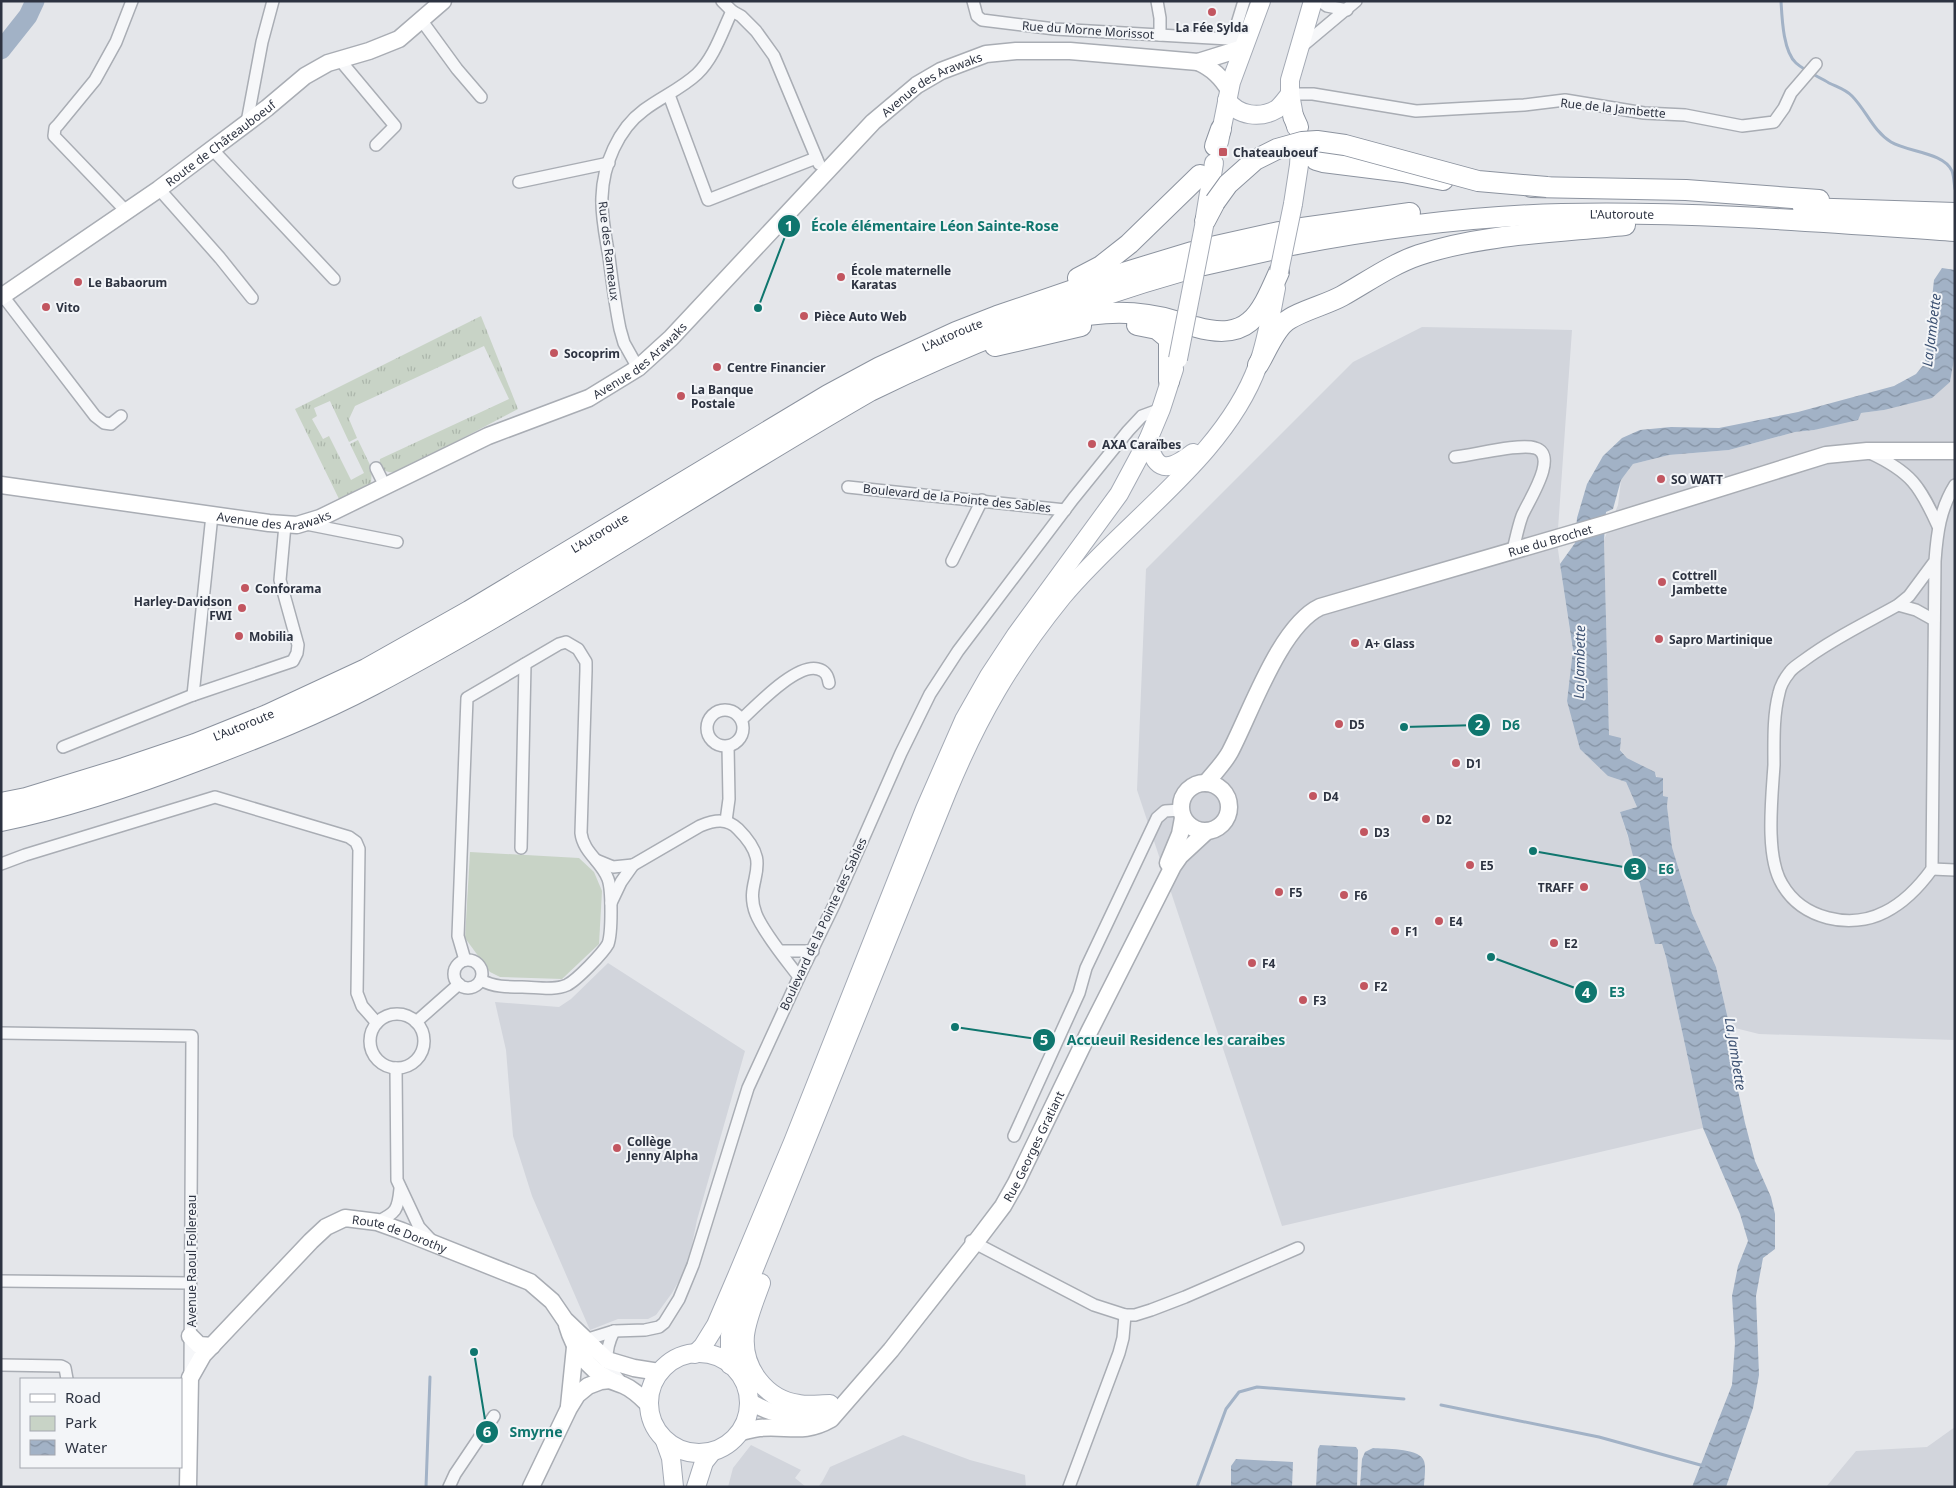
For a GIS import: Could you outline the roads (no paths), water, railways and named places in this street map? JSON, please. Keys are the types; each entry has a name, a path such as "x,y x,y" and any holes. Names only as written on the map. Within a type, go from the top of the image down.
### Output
{"highway":[{"path":"1205,224 1215,202 1238,174 1260,157 1277,148 1317,140 1346,145 1478,181 1547,187"},
{"path":"1304,148 1316,160 1323,162 1403,172 1480,187 1686,190 1772,196 1916,211"},
{"path":"997,316 1101,266 1146,228 1214,151"},
{"name":"L'Autoroute","path":"1,803 26,798 196,744 267,715 366,669 469,611 828,395 956,332 1123,273 1198,259 1389,215 1467,207 1546,202 1644,200 1759,207 1955,213"},
{"name":"L'Autoroute","path":"1285,239 1441,222 1542,215 1646,214 1754,218 1955,231"},
{"path":"1258,365 1280,328 1290,319 1330,303 1410,259 1439,249 1477,241 1648,222 1754,218"},
{"name":"L'Autoroute","path":"1,821 140,782 260,737 314,714 372,685 484,622 870,391 927,363 983,339 1198,259"},
{"path":"1196,327 1213,332 1223,332 1242,327 1250,322 1267,300 1279,272"},
{"path":"870,391 1053,323 1092,314 1131,314 1175,321"},
{"path":"988,348 1072,327 1102,324 1145,326 1157,329 1170,342 1174,358 1169,381"}],"main road":[{"name":"Route de Châteauboeuf","path":"2,297 159,188 305,76 328,63 369,51 399,39 422,22 443,1"},
{"path":"1174,358 1190,300 1205,224 1214,151 1241,43 1261,1"},
{"path":"1296,123 1290,94 1292,69 1313,1"},
{"name":"Avenue des Arawaks","path":"1198,62 1241,43"},
{"name":"Avenue des Arawaks","path":"1,485 285,525 304,524 488,436 589,398 638,368 671,338 873,122 917,85 941,71 986,54 1016,51 1070,51 1198,62 1212,68 1223,79 1228,95"},
{"path":"1228,95 1235,109 1242,113 1258,114 1276,109 1290,94"},
{"path":"730,1364 729,1346 732,1327 978,721 1000,682 1023,648 1063,596 1094,562 1198,458 1233,414 1248,388 1258,365 1271,315 1299,165 1304,148"},
{"path":"695,1354 703,1346 716,1324 737,1276 797,1134 925,808 964,720 989,676 1016,635 1118,494 1148,440 1161,409 1169,381"},
{"path":"1148,440 1154,461 1160,464 1172,465 1184,460 1222,429"},
{"name":"Rue du Brochet","path":"1206,783 1229,754 1291,631 1310,612 1356,596 1605,524 1826,455 1867,451 1955,451"},
{"name":"Rue du Brochet","path":"1226,794 1229,754"},
{"path":"1199,784 1214,784 1226,794 1229,803 1228,816 1220,826 1207,831 1171,865 1182,814 1182,802 1188,790 1199,784"},
{"path":"1182,814 1193,828 1207,831"},
{"name":"Rue Georges Gratiant","path":"840,1400 891,1350 973,1242 1003,1206 1171,865"},
{"path":"802,1152 748,1324 745,1348 748,1361 755,1376 762,1386 773,1394 786,1401 798,1404 840,1400"},
{"name":"Route de Dorothy","path":"190,1378 203,1355 289,1263 326,1227 345,1218 377,1222 530,1282 552,1301 580,1343"},
{"path":"190,1336 199,1345 212,1346"},
{"path":"580,1343 607,1360 634,1368 659,1372"},
{"path":"580,1343 589,1365 648,1404"},
{"path":"569,1408 580,1343"},
{"path":"695,1354 708,1354 730,1364 740,1375 746,1387 749,1401 747,1417 740,1432 727,1444 712,1452 700,1454 676,1448 665,1441 656,1430 650,1418 648,1404 651,1387 659,1372 681,1356 695,1354"},
{"name":"Avenue Raoul Follereau","path":"188,1487 185,1464 190,1378"},
{"path":"531,1487 569,1408 582,1390 596,1383 617,1383"},
{"path":"749,1401 758,1406 790,1415 810,1414 840,1400"},
{"path":"740,1432 759,1428 794,1430 814,1427 831,1419 840,1400"},
{"path":"665,1441 671,1458 674,1487"},
{"path":"696,1487 704,1462 712,1452"}],"street":[{"path":"126,211 54,136 54,132 58,124 95,80 116,42 132,1"},
{"path":"247,122 262,42 273,1"},
{"path":"722,1 756,31 774,56 824,175"},
{"name":"Rue du Morne Morissot","path":"973,1 977,16 982,20 1030,27 1160,35 1241,43"},
{"path":"1158,1 1160,35"},
{"path":"1241,43 1244,1"},
{"path":"1320,1 1327,6 1347,10"},
{"path":"1298,50 1356,1"},
{"name":"Rue des Rameaux","path":"638,368 624,343 614,292 602,197 604,179 621,134 630,122 644,110 698,74 709,60 732,11"},
{"path":"422,22 457,69 481,97"},
{"path":"1070,51 1072,30"},
{"path":"339,60 395,126 376,145"},
{"name":"Rue de la Jambette","path":"1290,94 1313,94 1416,111 1524,105 1565,100 1644,113 1684,115 1742,126 1774,122 1792,93 1816,64"},
{"path":"669,95 708,200 816,158"},
{"path":"212,149 334,279"},
{"path":"519,182 609,163"},
{"path":"159,188 252,298"},
{"path":"2,297 95,416 104,423 111,424 121,416"},
{"name":"Boulevard de la Pointe des Sables","path":"580,1343 614,1331 645,1330 659,1327 664,1323 679,1299 693,1265 748,1088 799,977 813,951 901,753 930,694 958,651 1065,510 1128,431 1142,416 1161,409"},
{"path":"1455,458 1520,447 1533,447 1542,453 1544,458 1543,474 1522,517 1513,550"},
{"path":"1867,451 1890,462 1908,475 1919,488 1938,526"},
{"path":"376,468 385,486"},
{"path":"1935,561 1909,596 1898,605 1814,652 1789,672 1779,691 1775,715 1771,828 1778,875 1782,885 1802,908 1823,917 1845,920 1865,919 1884,913 1921,885 1932,869 1935,561 1938,526 1945,503 1955,485"},
{"name":"Boulevard de la Pointe des Sables","path":"848,487 1065,510"},
{"path":"952,561 982,500"},
{"path":"193,695 212,515"},
{"path":"304,524 398,542"},
{"path":"63,747 193,695 293,661 298,645 280,580 285,525"},
{"path":"1898,605 1916,610 1934,620"},
{"path":"466,960 458,936 467,698 559,644 566,642 578,648 586,662 582,840 608,879 611,903 610,935 605,948 569,984 558,988 500,987 490,985 481,980"},
{"path":"521,848 525,664"},
{"path":"742,719 778,686 805,668 823,670 828,676 829,683"},
{"path":"721,710 732,711 742,719 744,724 742,736 728,746 711,739 707,728 708,722 715,712 721,710"},
{"path":"726,821 729,799 728,746"},
{"path":"1,864 215,797 349,837 356,842 358,849 357,992 362,1006 377,1023"},
{"path":"1014,1136 1079,993 1086,968 1157,818 1165,811 1182,814"},
{"path":"596,860 613,867 633,865 700,826 712,822 726,821 732,824 750,841 754,848 758,869 752,896 756,916 799,977"},
{"path":"611,903 621,882 633,865"},
{"path":"1932,869 1955,870"},
{"path":"780,951 813,951"},
{"path":"466,960 474,961 482,972 481,980 475,986 466,988 456,980 455,970 461,962 466,960"},
{"path":"416,1022 459,984"},
{"path":"392,1014 409,1017 416,1022 422,1030 424,1038 420,1056 413,1063 405,1067 396,1068 381,1063 371,1050 371,1034 377,1023 392,1014"},
{"name":"Avenue Raoul Follereau","path":"1,1033 192,1036 190,1378"},
{"path":"396,1068 396,1168 400,1189 419,1227 435,1244"},
{"path":"377,1222 395,1212 400,1189"},
{"path":"973,1242 1094,1305 1125,1315 1135,1315 1185,1297 1298,1248"},
{"path":"1,1281 190,1283"},
{"path":"1069,1487 1120,1348 1125,1315"},
{"path":"614,1331 610,1340 607,1360 617,1383"},
{"path":"1,1366 61,1366 65,1368 67,1378"},
{"path":"449,1487 455,1474 494,1416"}],"water":[{"path":"1942,268 1955,270 1955,354 1950,382 1932,398 1884,410 1861,413 1858,420 1814,430 1795,432 1729,450 1669,455 1633,464 1621,480 1613,509 1606,512 1604,540 1609,735 1621,738 1620,750 1627,758 1655,772 1656,777 1663,778 1663,796 1668,797 1667,806 1672,847 1692,913 1716,967 1728,1019 1734,1072 1745,1123 1755,1161 1771,1197 1775,1214 1775,1249 1763,1258 1756,1296 1759,1375 1753,1408 1726,1487 1692,1487 1732,1385 1735,1343 1732,1296 1738,1266 1748,1241 1740,1214 1703,1128 1666,957 1662,944 1655,944 1628,836 1620,812 1637,807 1626,782 1608,776 1580,749 1567,701 1573,650 1560,564 1575,543 1577,518 1587,484 1603,456 1622,438 1640,430 1671,427 1719,428 1798,412 1894,386 1916,374 1925,363 1934,280"},
{"path":"1320,1445 1356,1447 1358,1450 1357,1487 1316,1487 1318,1449"},
{"path":"1373,1448 1407,1451 1420,1455 1425,1465 1424,1487 1360,1487 1362,1459 1365,1452"},
{"path":"1236,1459 1293,1462 1292,1487 1231,1487 1231,1466"}],"waterway":[{"path":"1,50 28,16 35,1"},
{"name":"La Jambette","path":"1781,1 1786,43 1788,51 1796,63 1849,94 1879,132 1891,142 1933,156 1948,165 1953,173 1955,189"},
{"path":"426,1487 430,1377"},
{"path":"1197,1487 1226,1409 1239,1392 1257,1387 1404,1399"},
{"path":"1441,1405 1599,1437 1704,1466"}],"place":[{"name":"La Fée Sylda","path":"1212,12"},
{"name":"Chateauboeuf","path":"1223,152"},
{"name":"École maternelle Karatas","path":"841,277"},
{"name":"Le Babaorum","path":"78,282"},
{"name":"Vito","path":"46,307"},
{"name":"École élémentaire Léon Sainte-Rose","path":"758,308"},
{"name":"Pièce Auto Web","path":"804,316"},
{"name":"Socoprim","path":"554,353"},
{"name":"Centre Financier","path":"717,367"},
{"name":"La Banque Postale","path":"681,396"},
{"name":"AXA Caraïbes","path":"1092,444"},
{"name":"SO WATT","path":"1661,479"},
{"name":"Cottrell Jambette","path":"1662,582"},
{"name":"Conforama","path":"245,588"},
{"name":"Harley-Davidson FWI","path":"242,608"},
{"name":"Mobilia","path":"239,636"},
{"name":"Sapro Martinique","path":"1659,639"},
{"name":"A+ Glass","path":"1355,643"},
{"name":"D5","path":"1339,724"},
{"name":"D6","path":"1404,727"},
{"name":"D1","path":"1456,763"},
{"name":"D4","path":"1313,796"},
{"name":"D2","path":"1426,819"},
{"name":"D3","path":"1364,832"},
{"name":"E6","path":"1533,851"},
{"name":"E5","path":"1470,865"},
{"name":"TRAFF","path":"1584,887"},
{"name":"F5","path":"1279,892"},
{"name":"F6","path":"1344,895"},
{"name":"E4","path":"1439,921"},
{"name":"F1","path":"1395,931"},
{"name":"E2","path":"1554,943"},
{"name":"E3","path":"1491,957"},
{"name":"F4","path":"1252,963"},
{"name":"F2","path":"1364,986"},
{"name":"F3","path":"1303,1000"},
{"name":"Accueuil Residence les caraibes","path":"955,1027"},
{"name":"Collège Jenny Alpha","path":"617,1148"},
{"name":"Smyrne","path":"474,1352"}]}
